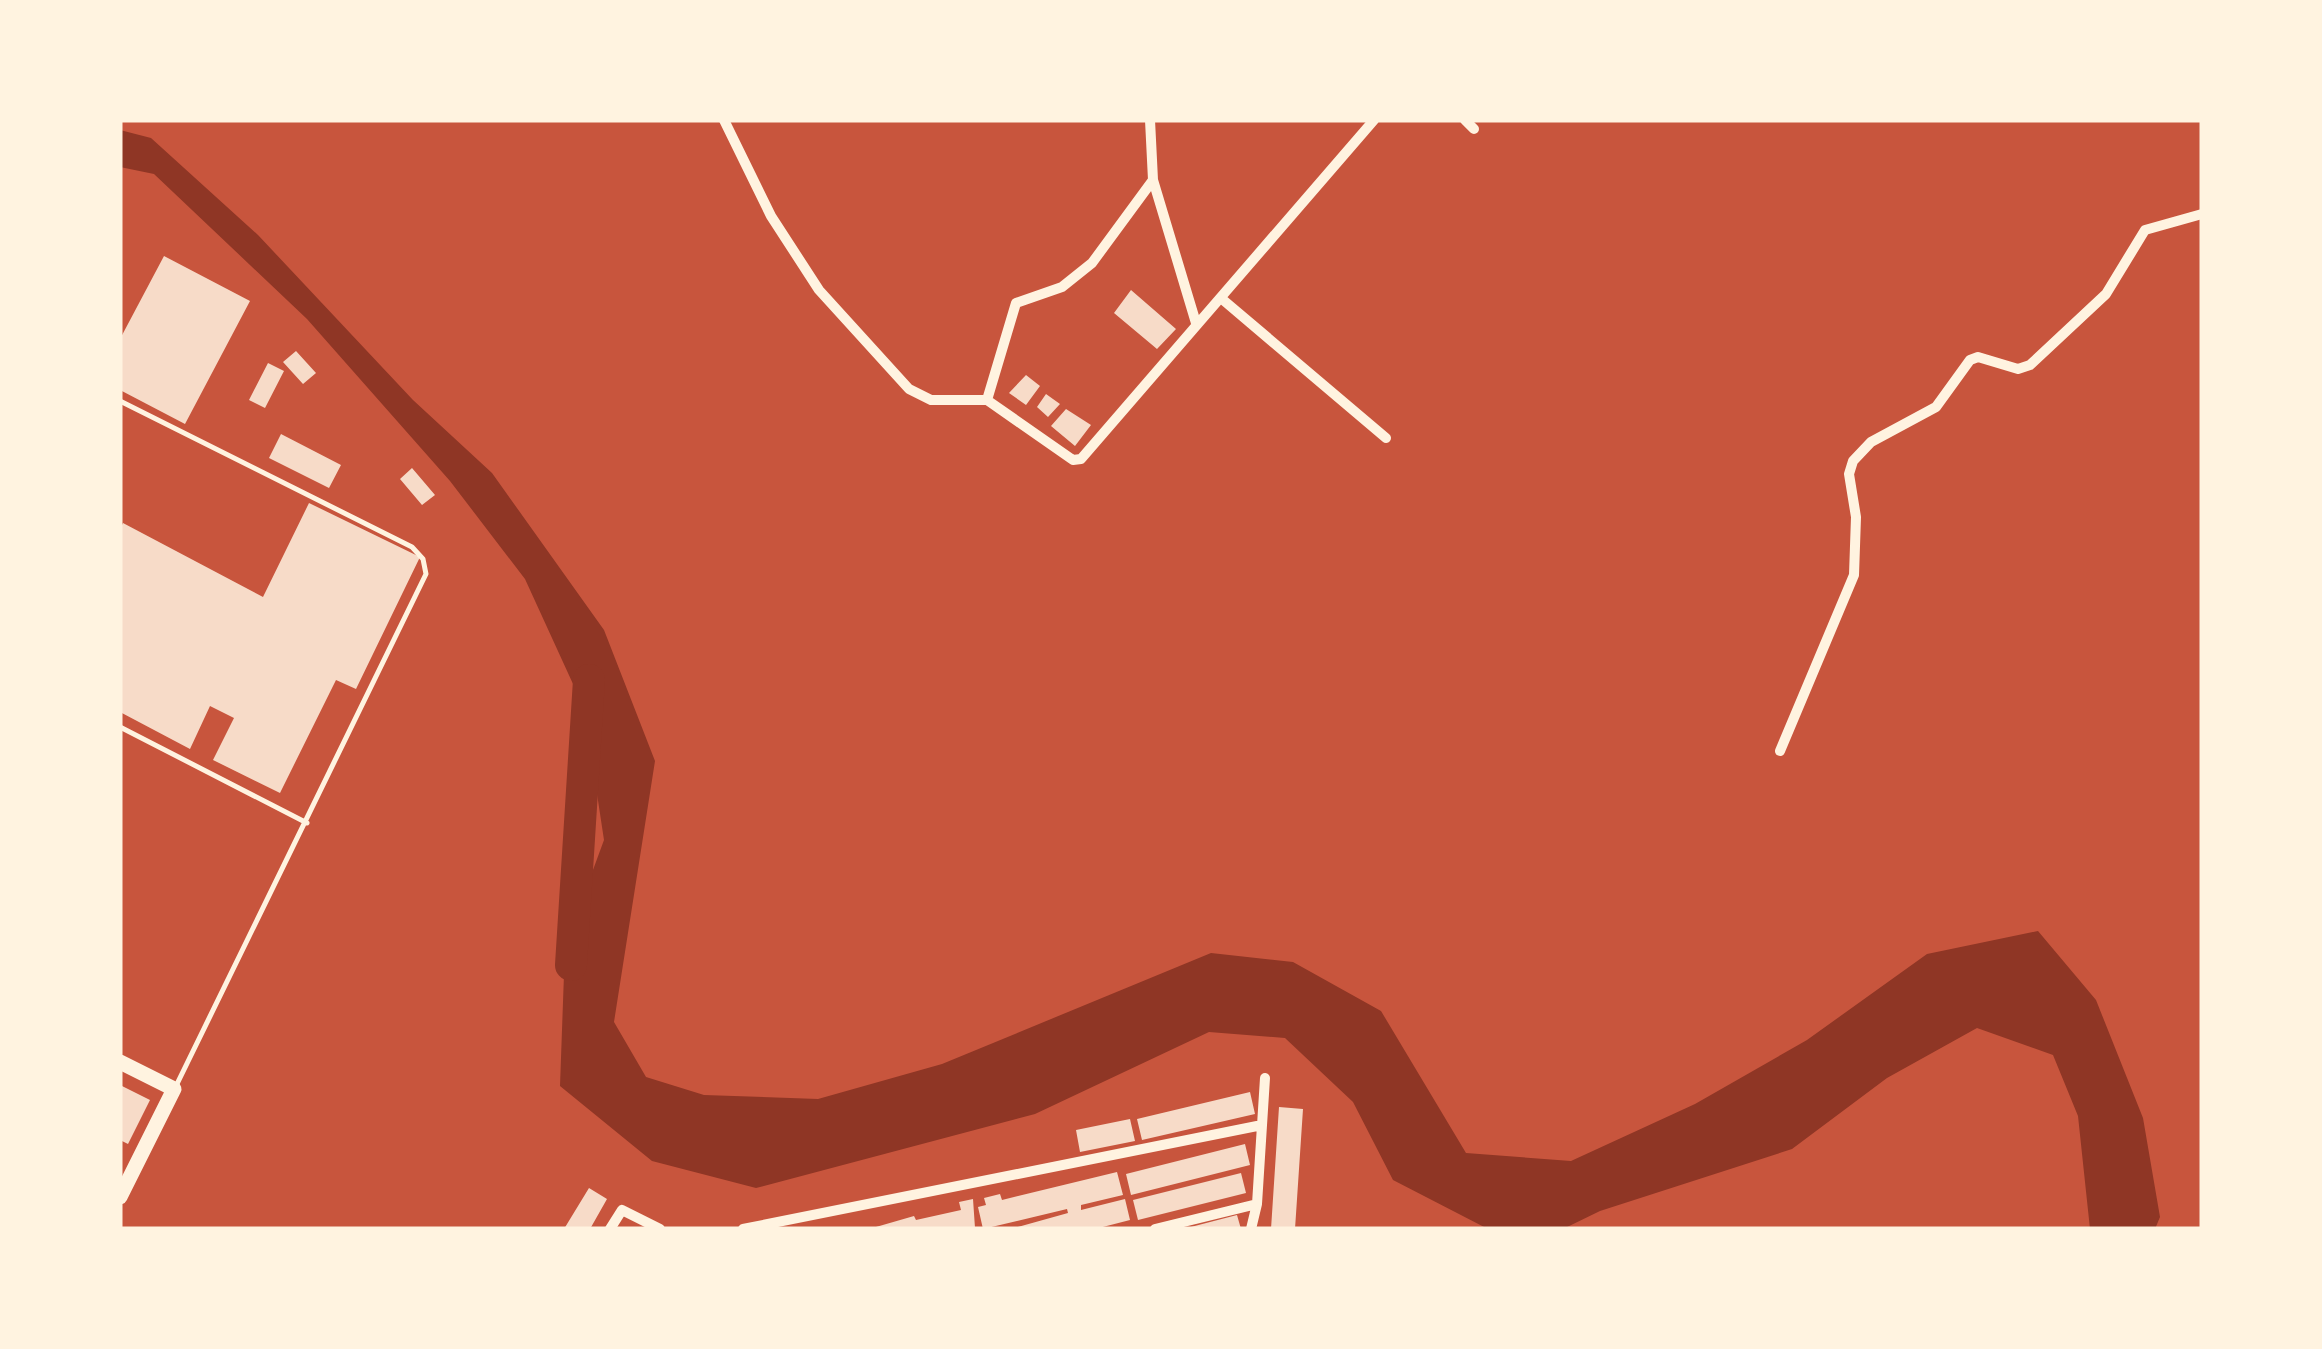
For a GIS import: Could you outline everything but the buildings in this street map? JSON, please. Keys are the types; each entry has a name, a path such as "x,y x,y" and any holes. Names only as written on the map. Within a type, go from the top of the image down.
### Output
{"main road":[{"path":"120,1062 174,1088 120,1197"}],"street":[{"path":"724,120 772,216 819,290 909,389 930,400 987,400 1066,457 1081,459 1374,120"},
{"path":"1150,120 1152,180 1196,323"},
{"path":"1465,120 1474,129"},
{"path":"987,400 1016,303 1062,288 1092,263 1152,180"},
{"path":"1780,751 1854,575 1856,516 1849,474 1859,452 1936,407 1970,360 1978,357 2018,369 2030,364 2106,294 2145,230 2202,214"},
{"path":"1222,299 1386,438"},
{"path":"1251,1229 1257,1204 1264,1078"},
{"path":"743,1229 769,1227 812,1215 1262,1125"},
{"path":"1155,1229 1257,1204"},
{"path":"610,1229 622,1210 660,1229"},
{"path":"812,1215 815,1229"}],"lane":[{"path":"120,401 412,547 423,559 426,574 307,824 174,1088"},
{"path":"120,727 307,824"}],"shaded area":[{"path":"120,130 151,138 258,235 413,400 492,473 604,630 655,761 614,1022 646,1077 704,1095 818,1099 942,1064 1211,953 1293,962 1381,1011 1466,1153 1571,1161 1695,1104 1807,1040 1927,954 2038,931 2096,1000 2143,1118 2160,1217 2155,1229 2090,1229 2078,1116 2053,1055 1977,1028 1887,1078 1792,1149 1600,1211 1563,1229 1488,1229 1393,1180 1353,1102 1285,1038 1209,1032 1035,1114 756,1188 652,1161 560,1086 565,946 604,840 584,708 525,579 450,481 307,319 154,174 120,167"}],"waterway":[{"path":"571,965 589,680"}]}
